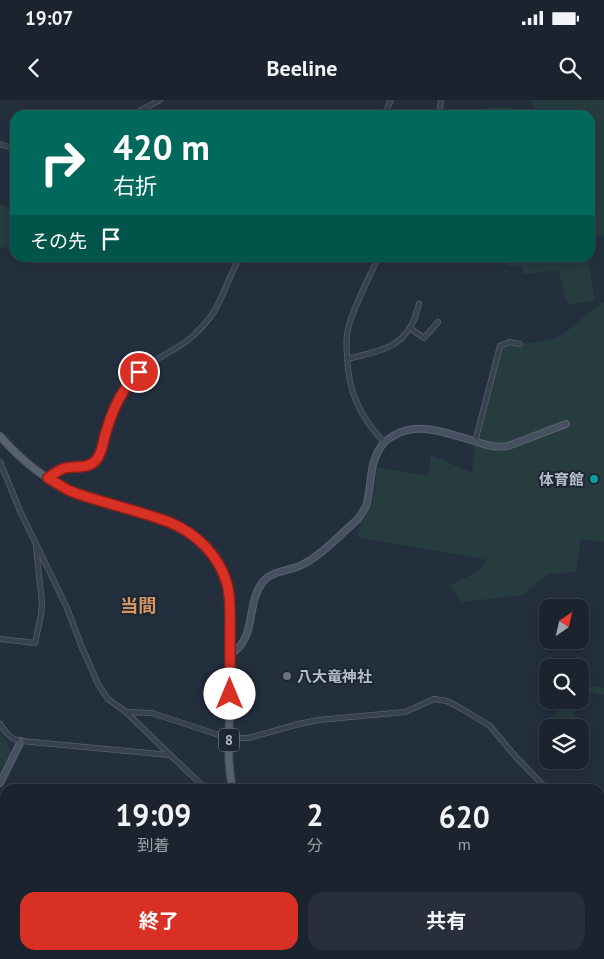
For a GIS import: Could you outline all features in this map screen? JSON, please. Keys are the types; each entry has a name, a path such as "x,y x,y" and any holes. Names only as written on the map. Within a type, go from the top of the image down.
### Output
{"main road":[{"name":"8","path":"0,436 23,460 68,490 168,522 190,534 203,544 212,555 227,583 230,601 229,756 233,784"}],"street":[{"path":"141,110 160,100"},
{"path":"48,478 54,472 90,465 97,460 110,419 128,385 144,367 190,339 210,318 237,262"},
{"path":"376,262 357,304 349,325 346,340 349,380 358,407 372,430 384,442"},
{"path":"347,359 380,351 399,341 410,328 419,304"},
{"path":"410,328 424,338 438,322"},
{"path":"475,442 500,346 509,342 520,344"},
{"path":"230,654 239,648 246,634 252,618 256,594 264,580 269,576 297,567 316,556 363,512 367,504 372,465 384,442 406,429 414,429 431,430 499,447 508,446 566,424"},
{"path":"0,462 20,511 67,608 98,684 108,699 126,712 201,784"},
{"path":"0,639 35,643 42,603 35,548 37,546"},
{"path":"126,712 152,713 225,737 248,738 318,720 405,712 434,699 447,701 490,726 542,784"},
{"path":"0,724 12,739 21,741 170,756"},
{"path":"0,783 21,741"}],"green space":[{"path":"531,100 604,100 604,235 595,237 595,110 539,110"},
{"path":"513,107 514,110 485,110 485,108"},
{"path":"0,204 10,207 10,248 0,247"},
{"path":"506,262 589,262 595,301 568,305 558,270 523,274 522,266 506,266"},
{"path":"604,302 604,542 581,539 576,572 548,574 523,595 462,602 449,586 478,571 487,560 357,537 360,523 372,503 377,467 428,476 431,455 472,473 475,442 500,346 550,340 558,337"},
{"path":"589,686 604,688 604,695 593,692 589,694"},
{"path":"575,709 573,719 552,719 559,710"},
{"path":"0,734 7,741 11,753 3,767 0,765"}],"place":[{"name":"体育館","path":"594,479"},
{"name":"八大竜神社","path":"287,676"}],"district":[{"name":"当間","path":"138,605"}],"route":[{"path":"139,372 128,385 118,402 106,430 101,452 97,460 90,465 65,468 54,472 48,478 78,494 174,524 203,544 220,568 229,592 230,694"}]}
